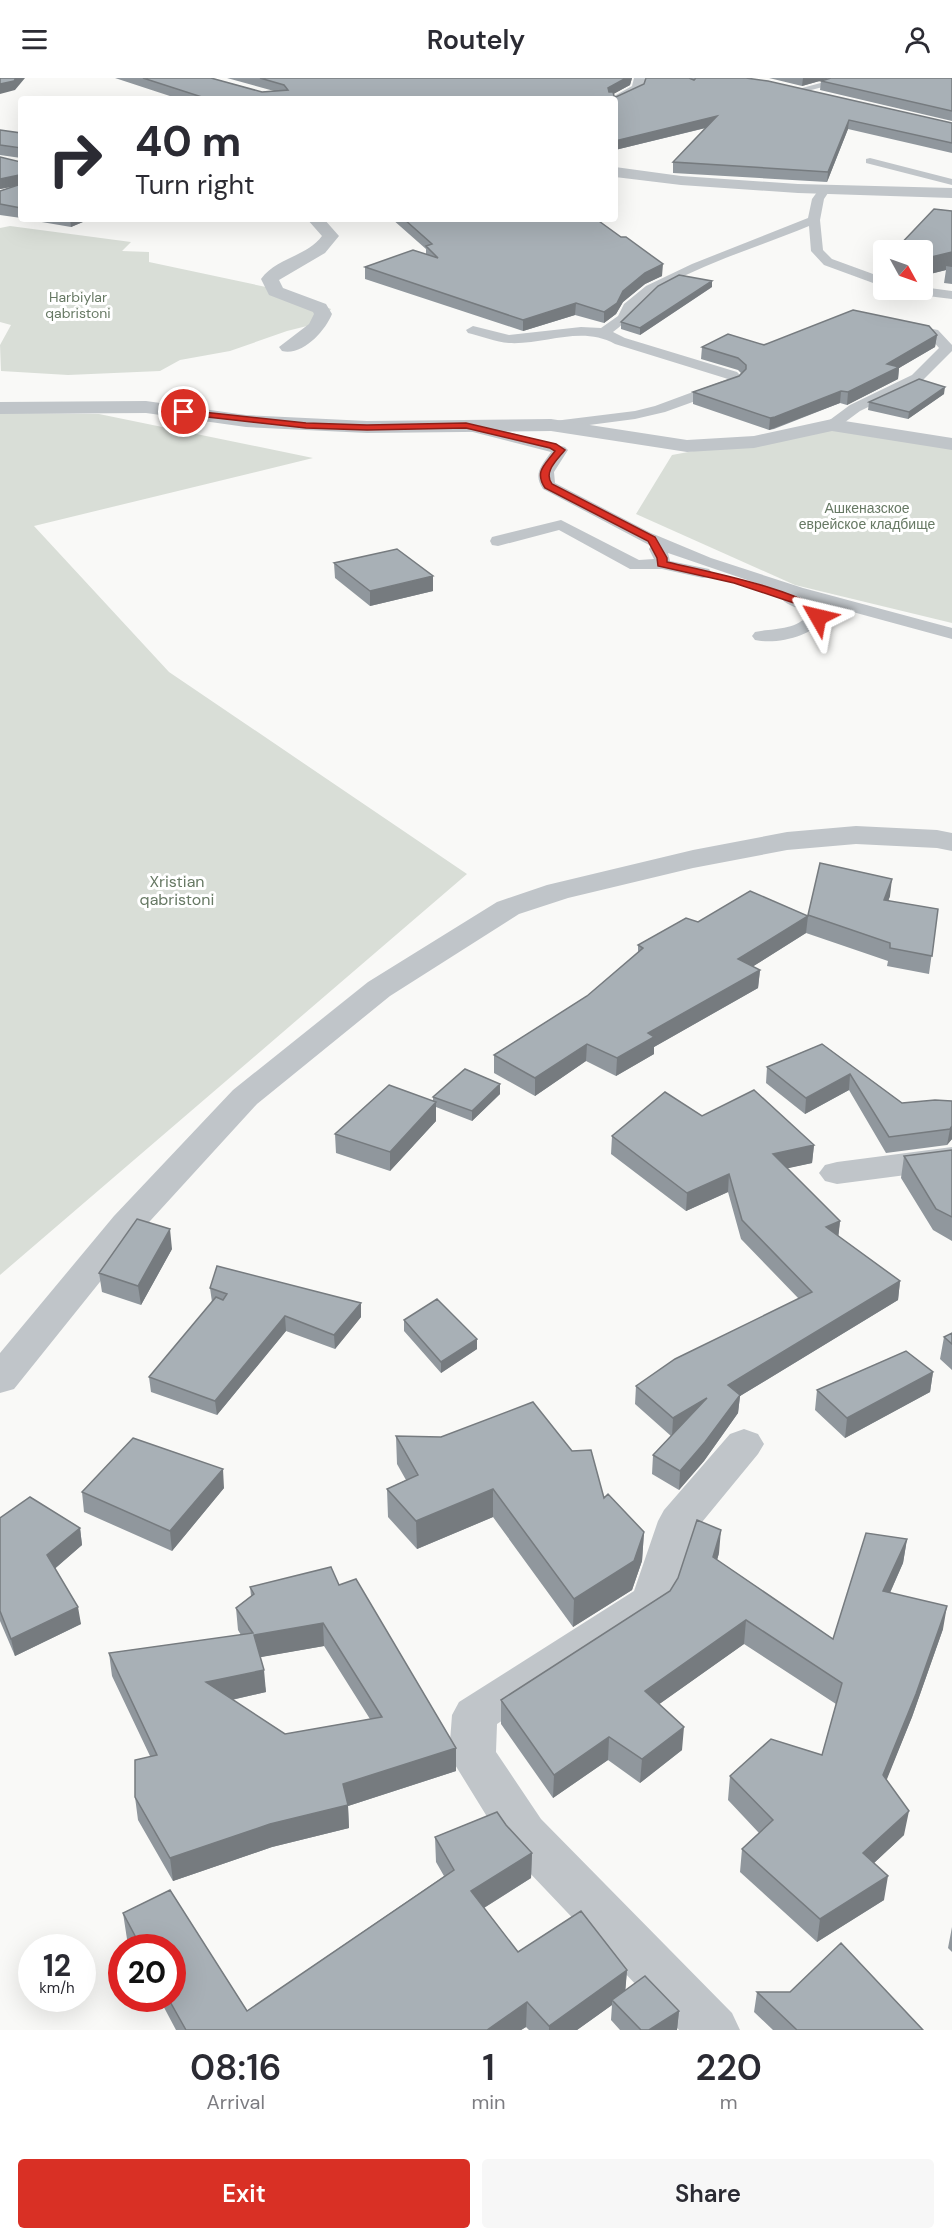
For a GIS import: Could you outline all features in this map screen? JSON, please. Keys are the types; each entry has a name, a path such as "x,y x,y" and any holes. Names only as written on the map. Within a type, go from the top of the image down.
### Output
{"street":[{"path":"618,98 638,88 641,78"},
{"path":"777,86 829,99"},
{"path":"618,173 649,178 824,190 952,193"},
{"path":"289,347 317,327 323,314 320,308 275,291 270,279 278,271 326,246 331,236 318,222"},
{"path":"0,408 135,407 306,425 367,427 551,425 687,446 754,442 832,425 952,444"},
{"path":"0,1379 127,1224 245,1097 379,989 508,908 558,891 693,859 787,841 856,836 937,839 952,842"},
{"path":"837,1173 952,1158"},
{"path":"714,2030 525,1834 472,1755 475,1715 652,1601 679,1521 744,1444"}],"lane":[{"path":"796,91 852,78"},
{"path":"870,161 952,182"},
{"path":"824,190 818,199 814,220 817,251 828,262 873,279"},
{"path":"604,332 623,318 629,307 651,289 697,267 814,220"},
{"path":"933,281 939,280"},
{"path":"933,293 952,295"},
{"path":"473,330 509,339 581,331 604,332 620,341 737,379 705,393 652,411 551,425"},
{"path":"832,425 855,408 917,378 947,348 933,333"},
{"path":"466,426 553,446 561,450 544,472 544,479 549,486 652,539 704,562 952,634"},
{"path":"498,541 561,525 573,529 636,565 662,564 736,581 807,604 817,612 818,617 803,629 780,636 761,636"},
{"path":"652,539 662,558 662,564"}],"green space":[{"name":"Harbiylar qabristoni","path":"10,226 131,242 122,251 149,252 149,262 285,291 331,309 323,322 287,331 230,351 180,360 160,371 68,375 1,371 0,345 11,325 0,322 0,228"},
{"name":"Xristian qabristoni","path":"0,413 99,414 313,458 34,526 169,672 467,874 0,1275"},
{"name":"Ашкеназское еврейское кладбище","path":"829,426 952,444 952,623 795,585 636,514 672,455"}],"building":[{"path":"0,78 16,78 14,81 0,84"},
{"path":"143,78 211,78 262,92 288,90 284,85 260,78 626,78 608,88 614,96 199,96"},
{"path":"646,78 694,80 696,78 746,78 952,123 952,143 849,120 828,172 673,162 717,116 618,140 618,96 644,84"},
{"path":"831,78 952,78 952,111 821,81"},
{"path":"0,130 18,133 18,148 0,145"},
{"path":"0,157 18,161 18,175 0,179"},
{"path":"18,185 18,207 0,204 0,191"},
{"path":"934,209 952,211 952,252 933,257 933,240 905,240"},
{"path":"407,222 600,222 621,237 626,237 663,264 645,273 623,291 617,303 604,312 576,303 523,320 365,267 413,250 438,258 426,246 432,244"},
{"path":"679,275 712,281 640,328 621,322 658,286"},
{"path":"853,310 929,326 937,335 887,364 899,367 848,392 841,391 775,417 770,418 693,392 739,376 746,369 746,365 738,358 702,347 728,334 764,345"},
{"path":"919,379 945,387 909,412 869,402"},
{"path":"397,549 433,576 370,591 334,563"},
{"path":"820,863 892,879 884,900 938,909 932,956 890,948 890,943 808,915"},
{"path":"750,891 808,916 738,959 760,970 648,1033 654,1037 617,1058 587,1044 535,1078 494,1055 587,996 643,948 638,945 686,918 698,922"},
{"path":"822,1044 902,1103 952,1101 952,1126 950,1129 889,1137 850,1074 806,1098 767,1067"},
{"path":"465,1069 500,1084 472,1111 433,1097"},
{"path":"389,1085 436,1102 390,1152 335,1134"},
{"path":"754,1090 814,1145 773,1154 840,1221 826,1227 900,1281 728,1385 740,1395 680,1471 653,1455 707,1398 673,1418 636,1386 675,1359 812,1292 742,1220 729,1174 687,1193 612,1136 665,1092 702,1116"},
{"path":"952,1150 952,1217 936,1209 904,1156"},
{"path":"137,1219 170,1229 138,1286 99,1273"},
{"path":"217,1266 361,1303 334,1335 285,1316 215,1401 149,1377 216,1297 223,1300 227,1294 210,1288"},
{"path":"437,1299 477,1339 441,1362 404,1320"},
{"path":"952,1333 952,1344 944,1337"},
{"path":"906,1351 933,1372 847,1418 817,1390"},
{"path":"533,1402 572,1451 591,1450 604,1498 608,1494 644,1532 634,1561 574,1599 493,1489 416,1521 387,1489 418,1475 396,1436 441,1437"},
{"path":"133,1438 223,1469 170,1531 82,1492"},
{"path":"30,1497 80,1528 47,1555 78,1607 11,1639 0,1611 0,1518"},
{"path":"697,1520 721,1530 713,1557 833,1639 866,1533 907,1539 883,1591 947,1606 916,1694 883,1775 909,1811 863,1853 888,1876 820,1919 742,1849 773,1820 730,1776 771,1739 822,1755 842,1683 746,1620 645,1691 684,1727 642,1759 609,1737 554,1775 501,1700 670,1591 678,1578"},
{"path":"331,1567 339,1585 356,1579 456,1748 343,1784 348,1805 270,1824 170,1858 135,1797 135,1760 157,1755 109,1653 253,1633 236,1608 254,1594 250,1587","holes":["323,1623 382,1717 285,1734 206,1682 264,1670 254,1635"]},
{"path":"497,1812 532,1853 471,1891 518,1952 581,1911 627,1970 549,2026 527,2002 487,2030 186,2030 176,2012 186,2012 186,1934 134,1934 123,1913 170,1890 247,2011 454,1870 435,1837"},
{"path":"841,1943 923,2030 797,2030 757,1992 790,1992"},
{"path":"645,1976 679,2011 649,2030 641,2030 612,2000"}],"route":[{"path":"184,412 306,425 466,426 553,446 561,450 544,472 544,479 549,486 652,539 662,558 662,564 736,581 807,604 817,612 818,617"}]}
